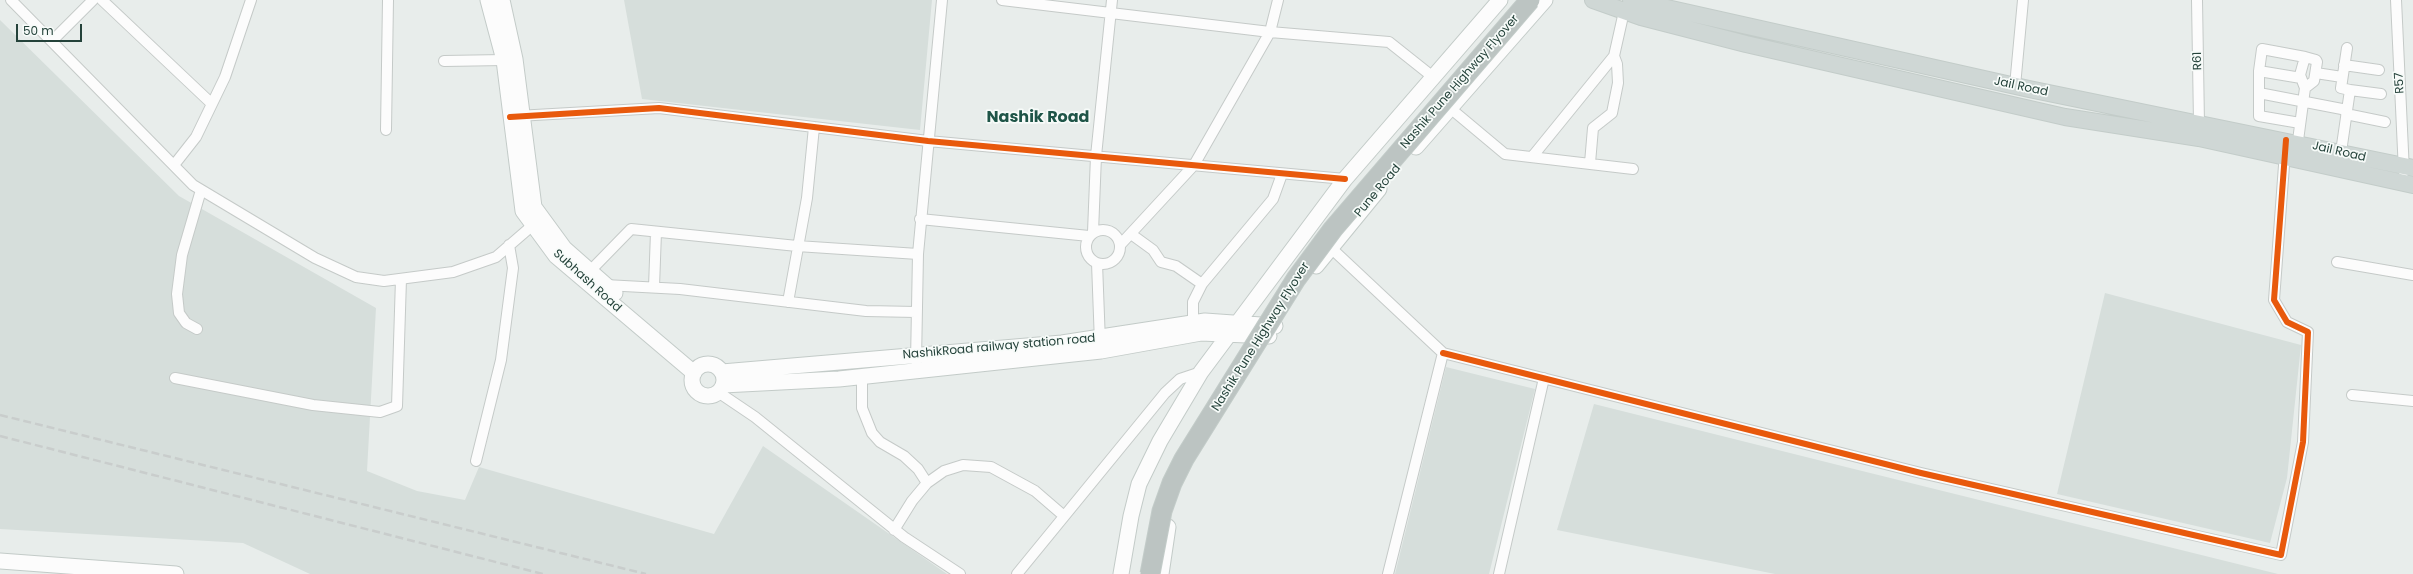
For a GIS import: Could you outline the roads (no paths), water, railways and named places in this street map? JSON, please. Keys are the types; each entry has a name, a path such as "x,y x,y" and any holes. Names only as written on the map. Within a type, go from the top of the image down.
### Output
{"highway":[{"name":"Nashik Pune Highway Flyover","path":"1140,574 1144,541 1160,479 1176,447 1266,306 1318,230 1514,0"},
{"name":"Nashik Pune Highway Flyover","path":"1150,574 1162,511 1172,483 1184,459 1296,279 1333,229 1530,0"}],"main road":[{"name":"Subhash Road","path":"488,0 504,60 534,207 564,248 697,370"},
{"name":"Subhash Road","path":"502,0 515,59 515,116 523,211 556,256 697,370"},
{"path":"1121,574 1131,516 1139,484 1160,441 1201,372 1345,179 1500,0"},
{"name":"Pune Road","path":"1161,574 1169,518 1185,468 1231,394 1311,272 1450,108 1545,0"},
{"name":"Jail Road","path":"1593,0 1624,5 2199,123 2291,149 2341,152 2409,168"},
{"path":"1624,5 1746,44 2065,117 2199,138 2291,149 2408,184"},
{"name":"NashikRoad railway station road","path":"721,383 917,354 1100,345 1193,322 1234,328"},
{"path":"721,383 718,368 709,364 697,370 694,385 700,393 709,395 721,383 862,376 916,371 1234,328 1272,331"},
{"path":"0,561 102,571 176,574"}],"street":[{"path":"11,0 193,185 315,258 356,277 384,281 453,272 496,257 533,225"},
{"path":"52,41 93,0"},
{"path":"102,0 212,104"},
{"path":"174,165 196,137 225,77 251,0"},
{"path":"386,130 388,0"},
{"path":"916,371 916,312 920,219 942,0"},
{"path":"1002,0 1270,32 1389,42 1433,77"},
{"path":"1112,0 1109,13 1096,156 1091,234 1086,246 1086,252 1089,257 1097,263 1108,264 1116,258 1120,244 1194,165 1270,32 1278,0"},
{"path":"2015,86 2023,0"},
{"name":"R61","path":"2197,0 2199,123"},
{"name":"R57","path":"2396,0 2409,168 2408,184"},
{"path":"1532,157 1614,56 1624,5"},
{"path":"2347,48 2341,89 2381,94"},
{"path":"2259,71 2303,83 2314,81 2316,73 2316,60 2262,49 2259,71 2259,116 2300,123"},
{"path":"1590,163 1592,128 1612,113 1618,83 1617,64 1614,56"},
{"path":"1331,248 1443,353 1921,473 2281,555 2302,442 2308,332 2287,322 2274,300 2291,149 2300,123 2303,102 2305,57"},
{"path":"444,61 504,60"},
{"path":"2344,66 2379,70"},
{"path":"2316,73 2342,77"},
{"path":"2341,152 2350,90"},
{"path":"2259,93 2347,112 2385,122"},
{"path":"515,116 659,108 928,141 1345,179"},
{"path":"1450,108 1505,154 1633,169"},
{"path":"788,302 806,198 814,127"},
{"path":"1193,322 1193,302 1202,284 1273,199 1282,174"},
{"path":"197,329 186,323 179,313 177,294 182,255 201,190"},
{"path":"920,219 1091,234 1104,229 1110,230 1115,234 1120,244"},
{"path":"590,271 631,229 797,246 918,254"},
{"path":"654,287 656,232"},
{"path":"1131,234 1153,250 1161,262 1176,266 1202,284"},
{"path":"476,461 501,360 513,268 509,245"},
{"path":"2337,262 2413,275"},
{"path":"1097,263 1100,345"},
{"path":"175,378 313,405 380,412 397,406 401,279"},
{"path":"605,284 654,287 866,311 916,312"},
{"path":"1388,574 1443,353"},
{"path":"1017,574 1165,393 1180,379 1201,372"},
{"path":"862,376 862,408 872,433 880,442 904,456 918,469 927,483"},
{"path":"1499,574 1544,378"},
{"path":"721,383 755,417 894,530 960,574"},
{"path":"2352,396 2413,401"},
{"path":"894,530 912,501 927,483 944,471 963,465 991,467 1035,491 1064,516"}],"railway":[{"path":"0,415 646,574"},
{"path":"0,436 543,574"}],"district":[{"name":"Nashik Road","path":"1038,118"}]}
